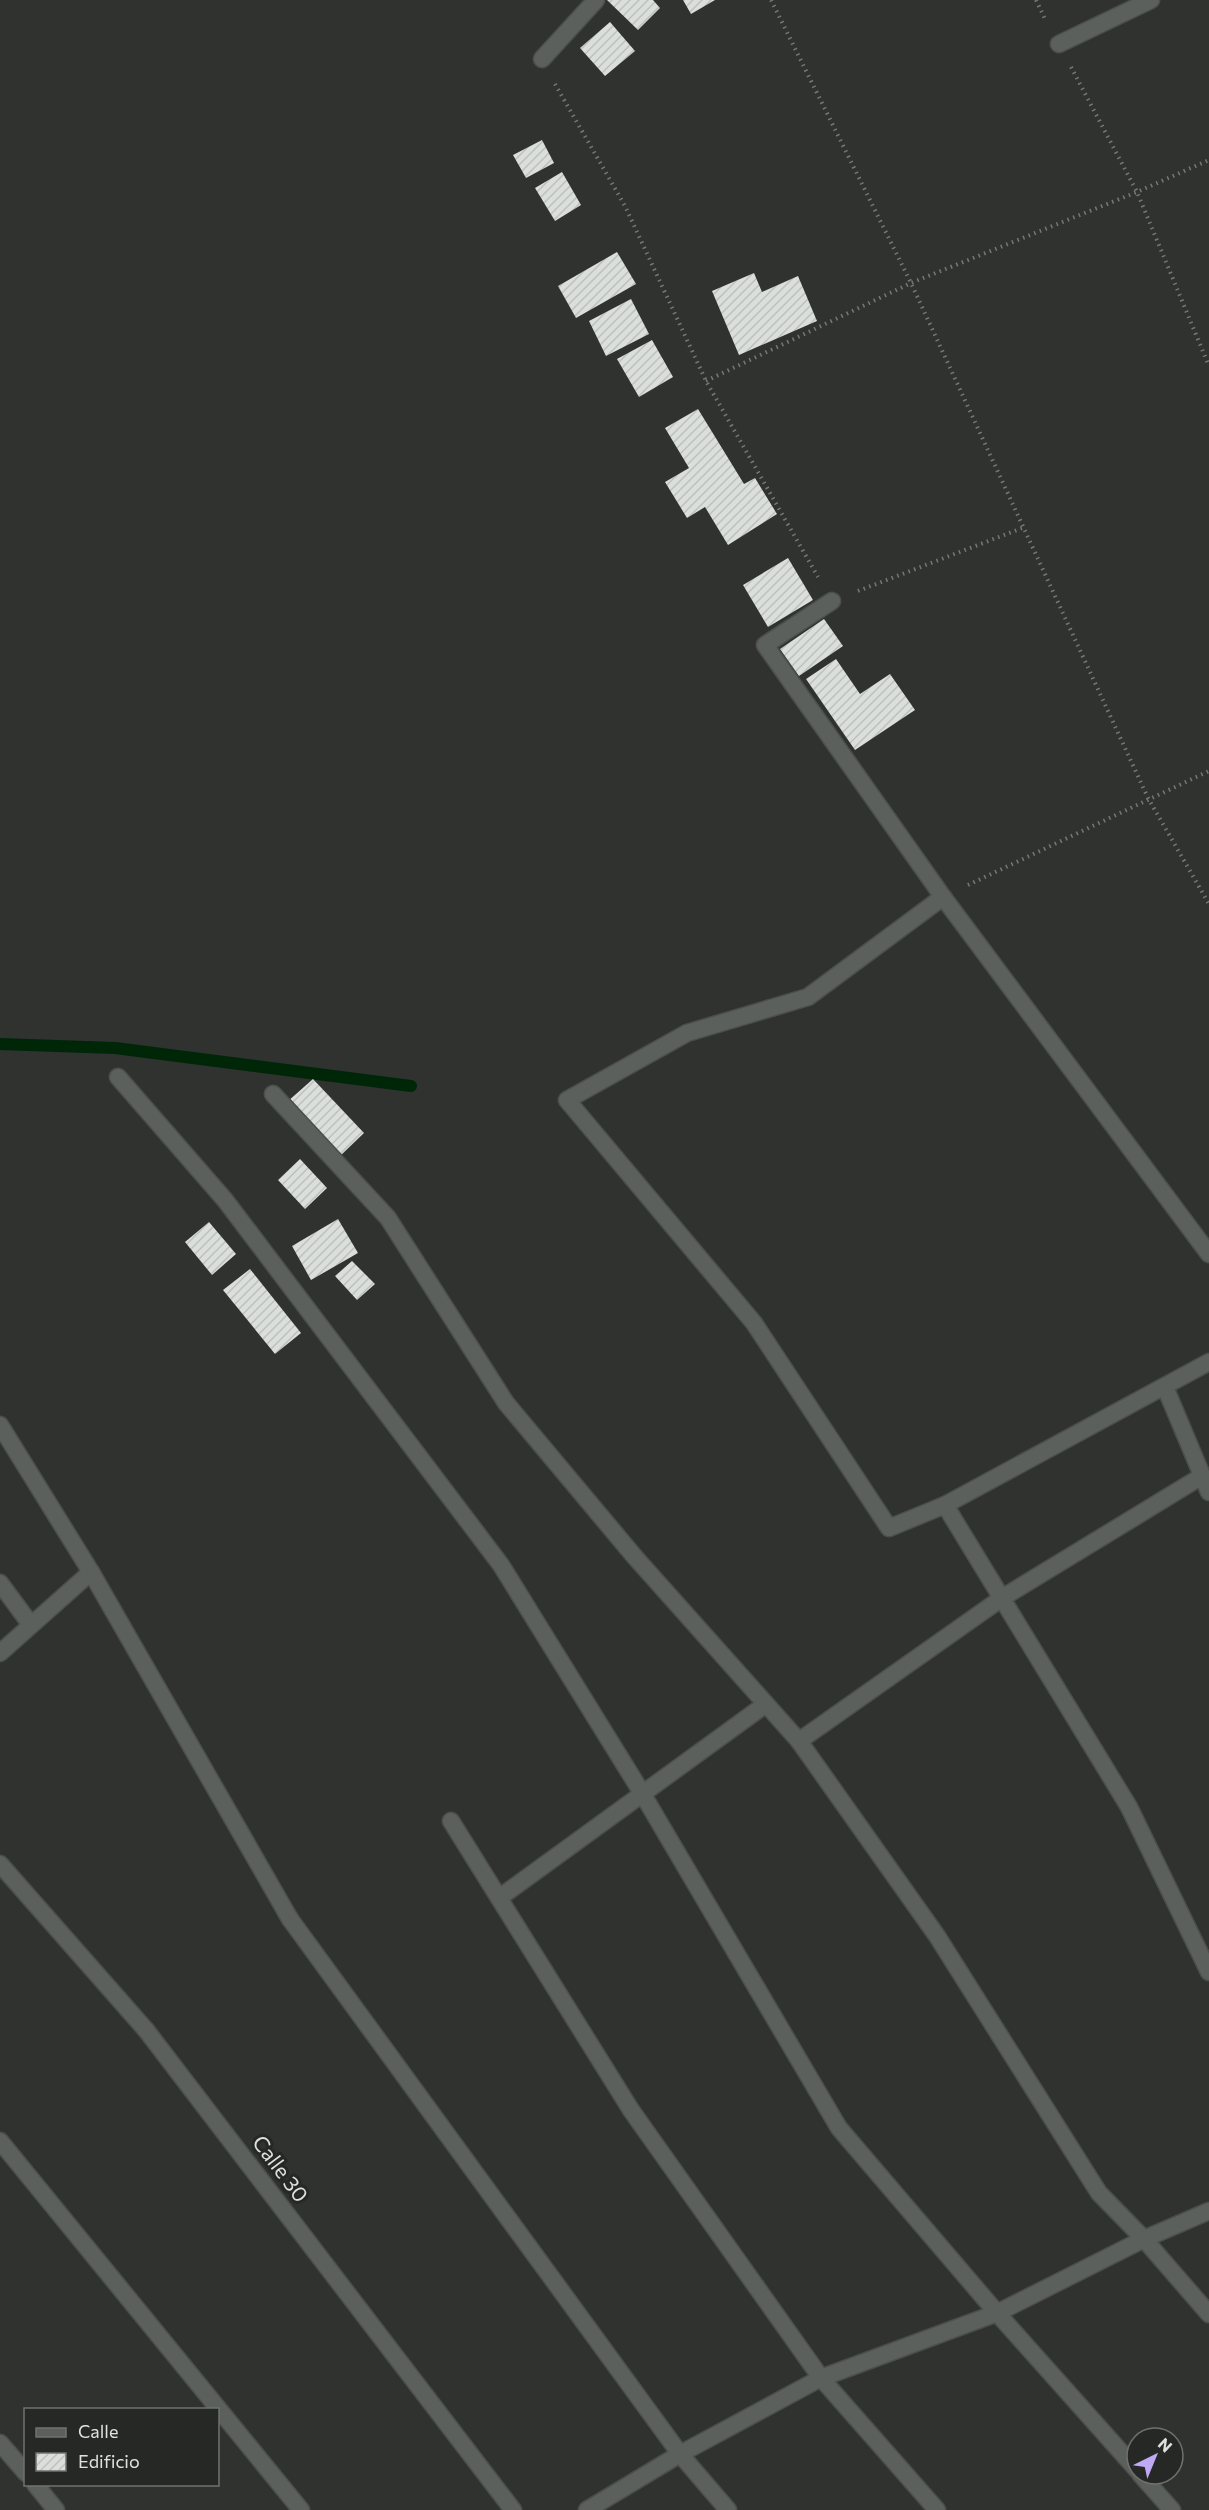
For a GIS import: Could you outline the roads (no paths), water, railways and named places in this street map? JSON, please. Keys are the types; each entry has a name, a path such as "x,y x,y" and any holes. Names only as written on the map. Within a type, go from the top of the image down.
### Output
{"street":[{"path":"542,59 596,0"},
{"path":"1059,44 1151,0"},
{"path":"832,601 765,645 943,897 1209,1254"},
{"path":"943,897 808,997 687,1034 567,1100 754,1323 889,1528 945,1505 1209,1362"},
{"path":"118,1077 225,1200 501,1565 642,1793 839,2128 997,2313 1125,2457"},
{"path":"273,1094 388,1218 506,1403 634,1556 799,1741 937,1936 1099,2193 1209,2314"},
{"path":"1166,1387 1209,1492"},
{"path":"0,1425 91,1572 290,1919 680,2454 728,2510"},
{"path":"799,1741 1002,1598 1202,1476"},
{"path":"945,1505 1129,1808 1209,1972"},
{"path":"0,1653 91,1572"},
{"path":"0,1583 32,1625"},
{"path":"499,1898 766,1704"},
{"path":"452,1821 631,2110 821,2378 937,2510"},
{"name":"Calle 30","path":"0,1864 146,2030 513,2510"},
{"path":"0,2141 218,2408"},
{"path":"587,2510 680,2454 821,2378 997,2313 1143,2239 1209,2211"},
{"path":"219,2409 301,2510"},
{"path":"0,2443 24,2471"},
{"path":"37,2486 56,2510"},
{"path":"1151,2486 1173,2510"}],"waterway":[{"path":"0,1044 115,1048 411,1086"}]}
